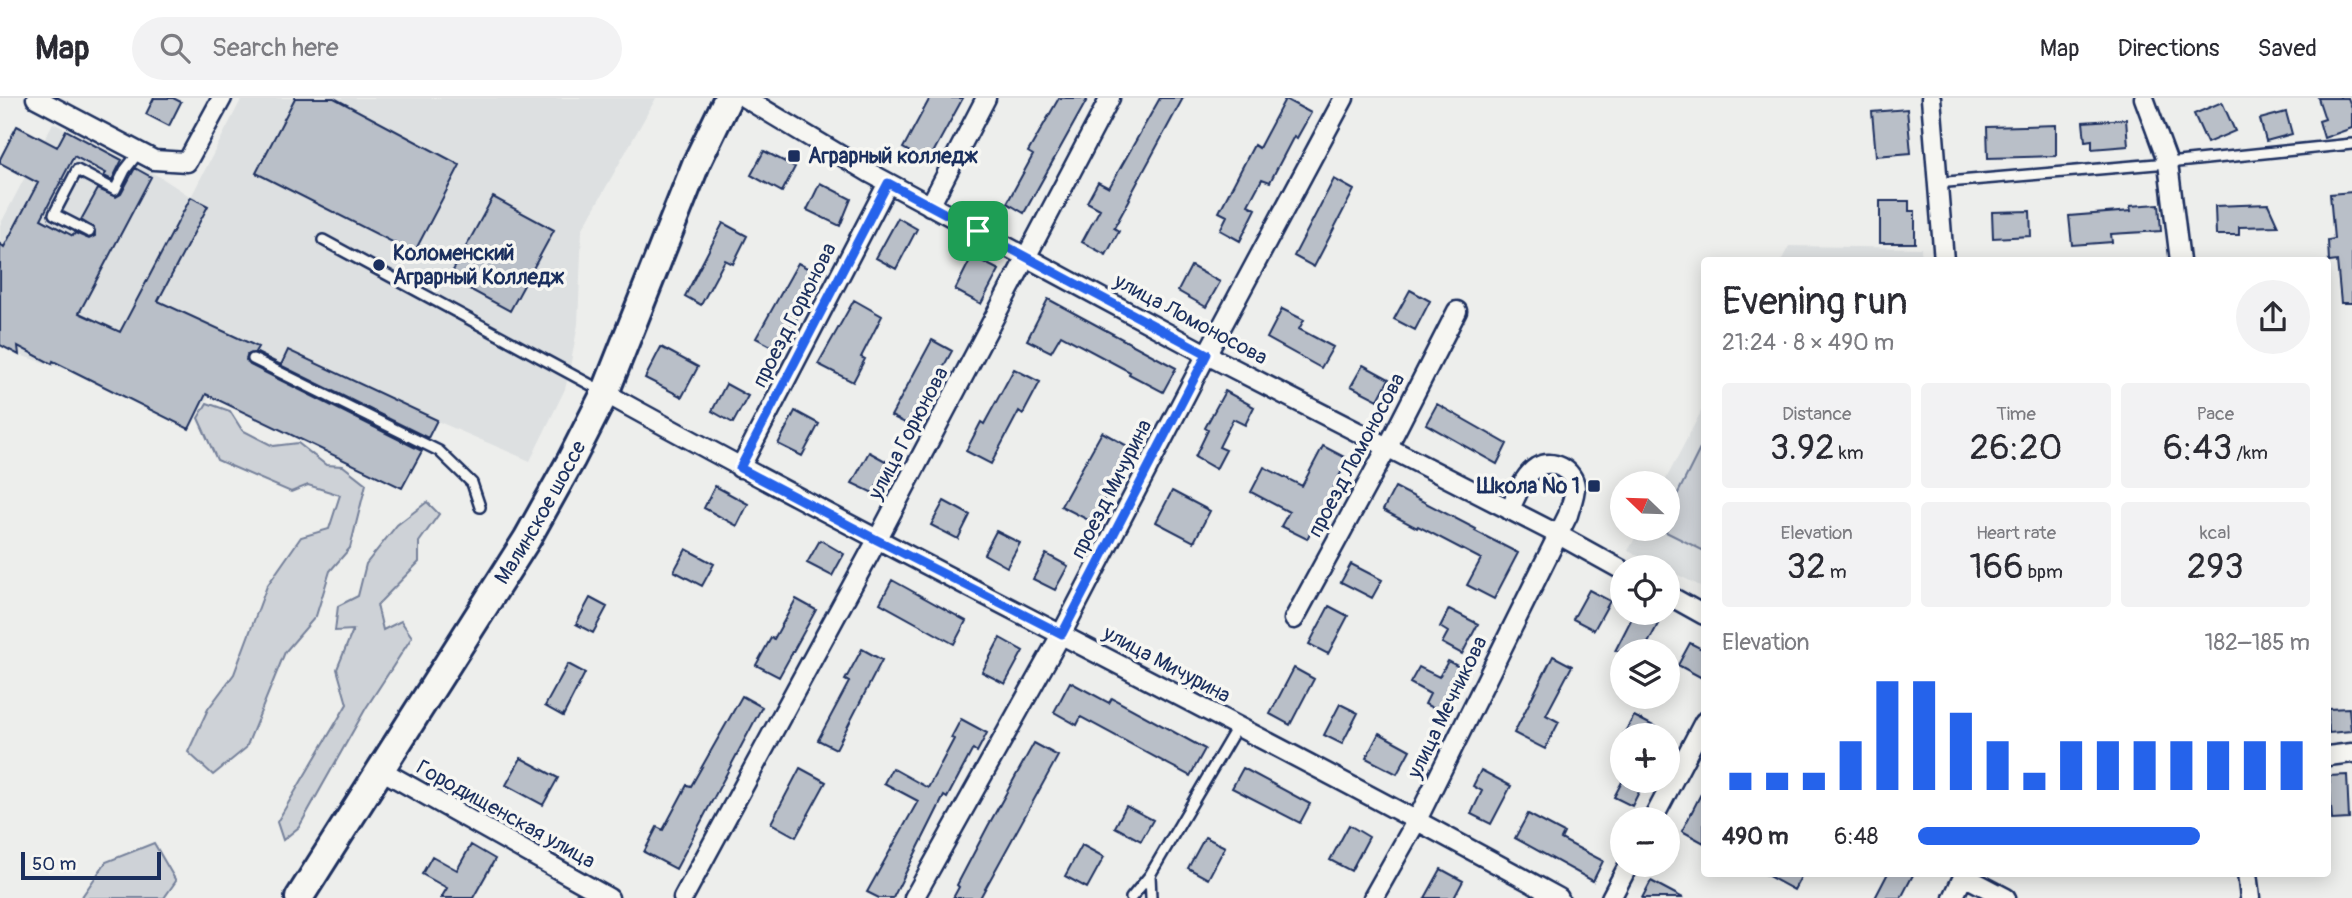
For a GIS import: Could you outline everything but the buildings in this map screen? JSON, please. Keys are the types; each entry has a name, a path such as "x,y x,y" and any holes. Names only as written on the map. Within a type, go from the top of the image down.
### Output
{"main road":[{"name":"Малинское шоссе","path":"299,898 527,540 605,393 696,164 728,98"}],"street":[{"path":"36,98 154,160 187,162 222,98"},
{"name":"улица Ломоносова","path":"745,98 888,183 1207,354 1610,563"},
{"path":"930,205 986,98"},
{"name":"улица Горюнова","path":"683,898 877,540 1110,98"},
{"name":"проезд Мичурина","path":"914,898 1062,634 1344,98"},
{"path":"1931,98 1944,257"},
{"path":"2144,98 2168,163 2180,257"},
{"name":"проезд Горюнова","path":"740,468 888,183"},
{"name":"проезд Ломоносова","path":"1294,619 1387,448 1457,311"},
{"name":"улица Мичурина","path":"605,393 740,468 1417,820 1559,898"},
{"name":"улица Мечникова","path":"1373,898 1417,820 1568,515 1575,488 1571,474 1551,464 1539,465 1526,479 1509,510"},
{"path":"1680,602 1701,613"},
{"path":"1659,807 1701,728"},
{"path":"2331,756 2352,753"},
{"name":"Городищенская улица","path":"381,770 609,898"},
{"path":"1611,898 1622,877"},
{"path":"1952,898 1964,877"},
{"path":"1969,877 2006,898"},
{"path":"2247,877 2250,898"}],"lane":[{"path":"1936,183 2352,144"},
{"path":"89,232 54,214 77,170 115,190 125,170 139,152"},
{"path":"323,240 605,393"},
{"path":"253,359 439,451 472,483 480,508"},
{"path":"1131,898 1150,876 1237,727"},
{"path":"1150,876 1151,898"}],"shaded area":[{"name":"Коломенский Аграрный Колледж","path":"242,98 656,98 582,230 578,324 569,373 565,389 530,461 437,421 402,488 210,396 189,429 75,372 19,355 0,345 0,225 53,123 162,178 191,197"},
{"path":"1789,246 1921,248 1922,257 1783,257"},
{"path":"207,403 230,411 242,430 273,446 298,443 326,465 343,466 366,484 350,548 330,571 316,616 285,652 246,748 213,775 188,752 208,709 234,674 267,586 301,537 329,529 340,495 308,485 291,492 217,460 198,418"},
{"path":"1701,412 1701,586 1680,576 1680,555 1636,555 1628,551 1633,541 1680,541 1680,471 1670,471"},
{"path":"1701,447 1701,550 1680,539 1680,489"},
{"path":"427,502 439,514 419,542 419,562 377,605 383,630 401,621 412,637 366,708 299,827 283,840 277,822 347,704 337,669 353,630 335,631 338,606 358,596 366,564 397,525"},
{"path":"154,843 176,881 164,898 81,898 106,862"}],"place":[{"name":"Аграрный колледж","path":"794,156"},
{"name":"Коломенский Аграрный Колледж","path":"379,265"},
{"name":"Школа № 1","path":"1594,486"}],"route":[{"path":"888,183 978,231 1207,354 1062,634 740,468 888,183"}]}
